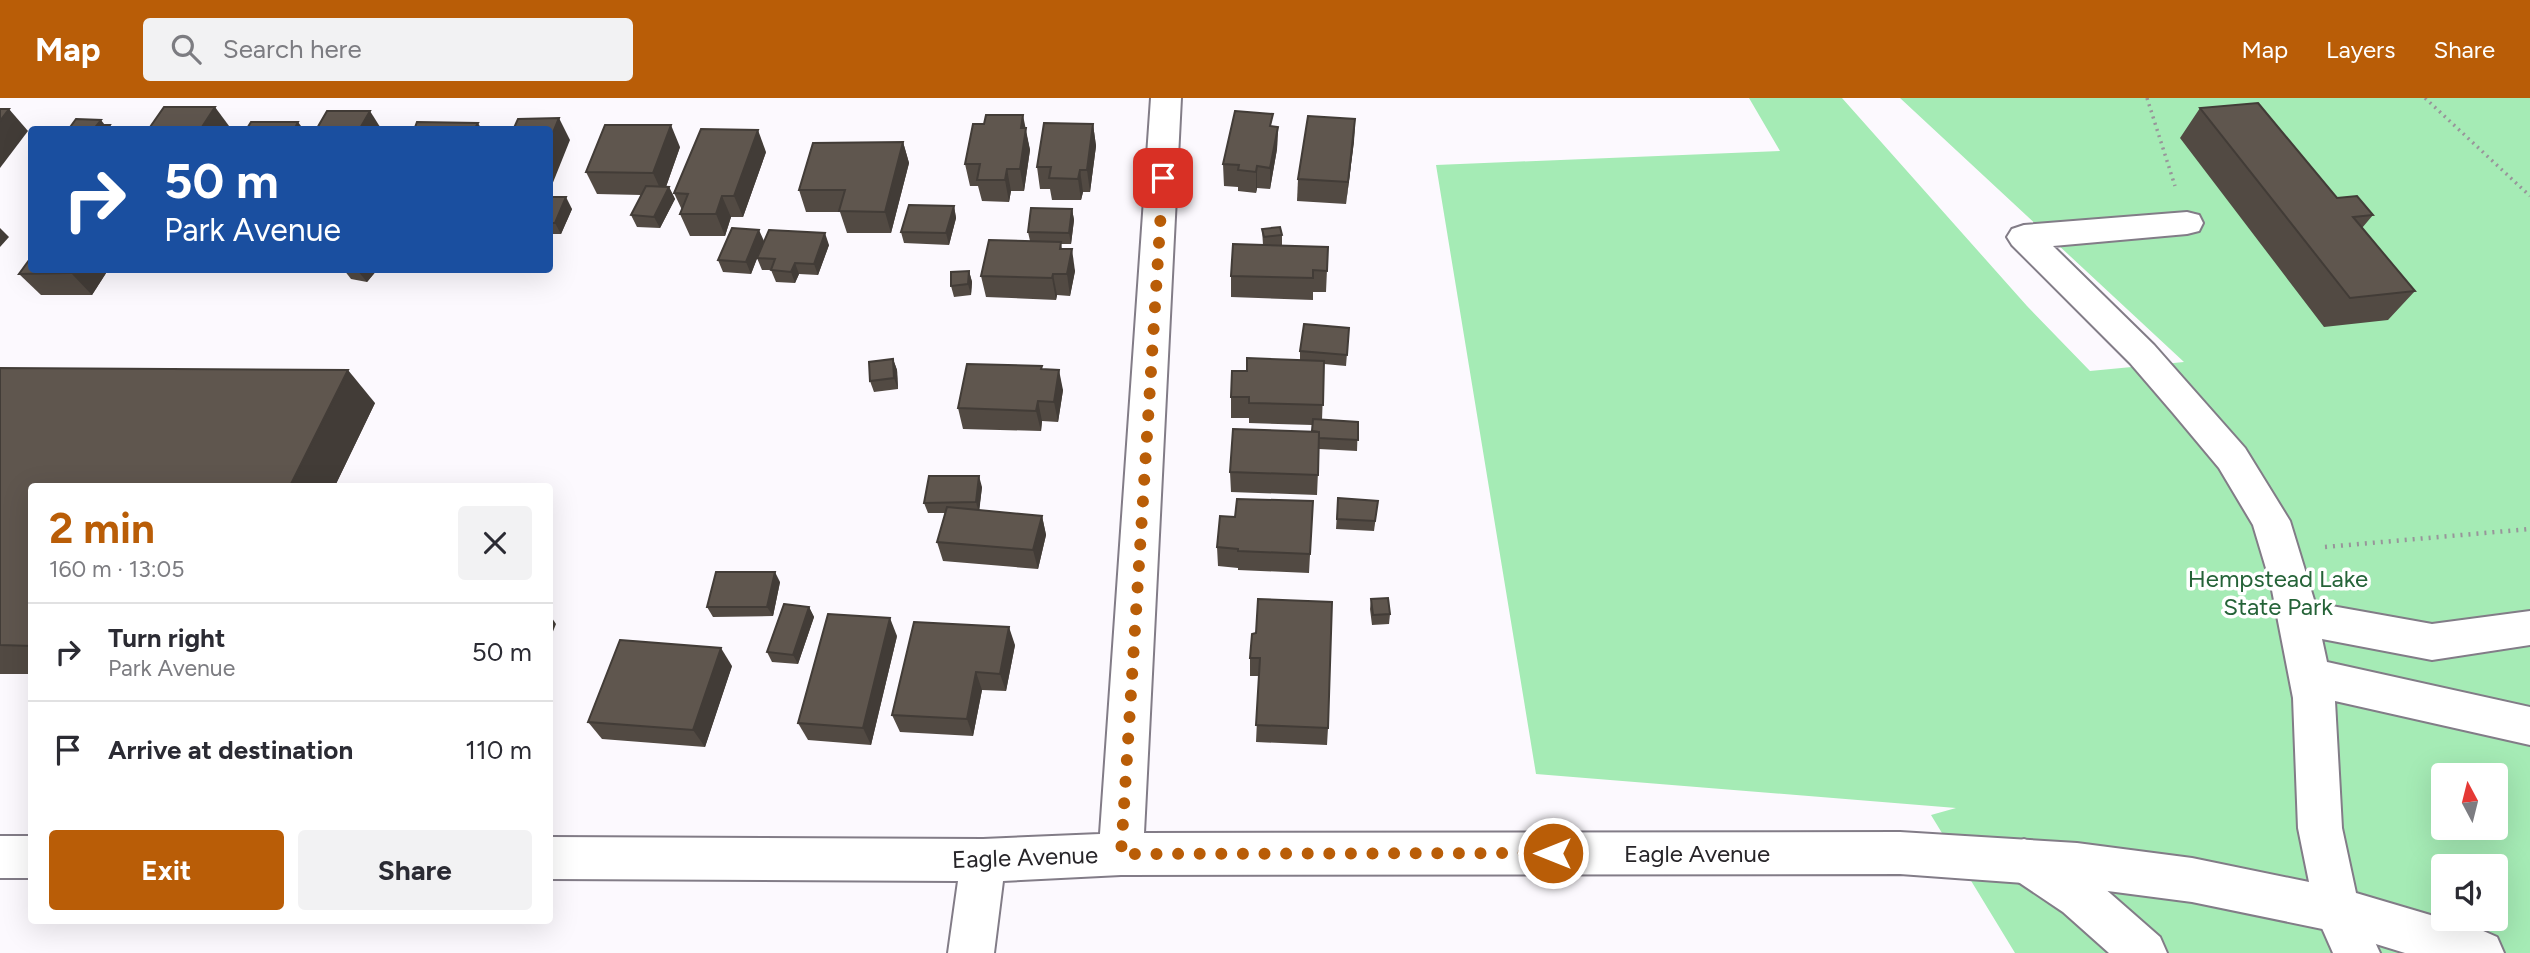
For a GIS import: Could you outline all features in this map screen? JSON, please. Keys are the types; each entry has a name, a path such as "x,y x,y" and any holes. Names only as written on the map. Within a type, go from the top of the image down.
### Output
{"main road":[{"path":"1121,854 1167,98"},
{"path":"2187,223 2024,237 2142,354 2232,458 2271,521 2298,617 2311,677 2320,828 2333,932 2357,953"},
{"path":"2298,617 2432,642 2530,628"},
{"path":"2311,677 2530,726"},
{"name":"Eagle Avenue","path":"553,858 982,860 1121,854 1835,852 2024,860 2192,880 2333,932 2481,953"},
{"path":"0,857 28,857"},
{"path":"971,953 982,860"},
{"path":"2024,860 2079,896 2144,953"}],"path":[{"path":"2147,98 2187,223"},
{"path":"2426,98 2530,196"},
{"path":"2281,551 2530,528"}],"green space":[{"name":"Hempstead Lake State Park","path":"1749,98 1842,98 2027,306 2090,371 2184,362 1900,98 2530,98 2530,953 2015,953 1931,815 1956,808 1536,774 1436,165 1780,151"}],"building":[{"path":"2258,103 2337,198 2357,196 2373,215 2353,217 2415,291 2350,298 2200,108"},
{"path":"164,107 215,107 203,126 151,126"},
{"path":"0,109 9,109 0,121"},
{"path":"327,111 370,111 361,126 318,126"},
{"path":"1235,111 1273,114 1270,126 1278,127 1270,168 1257,166 1256,172 1238,170 1239,165 1223,164"},
{"path":"986,115 1023,115 1021,128 1026,128 1020,169 1007,169 1005,180 977,180 980,164 965,164 973,124 984,124"},
{"path":"1308,116 1355,119 1348,182 1298,179"},
{"path":"559,118 553,133 553,126 515,126 518,119"},
{"path":"76,119 101,120 97,125 110,125 109,126 71,126"},
{"path":"251,122 298,122 296,126 248,126"},
{"path":"417,122 478,123 476,126 416,126"},
{"path":"1044,123 1093,124 1087,170 1080,170 1078,179 1049,178 1051,167 1037,167"},
{"path":"605,125 671,125 653,173 586,172"},
{"path":"701,129 758,130 734,196 722,196 716,214 680,214 688,194 674,193"},
{"path":"903,142 885,212 839,211 845,190 799,190 813,143"},
{"path":"646,186 669,187 654,217 631,215"},
{"path":"553,197 566,197 555,223"},
{"path":"909,205 954,206 946,233 901,232"},
{"path":"1031,208 1072,209 1069,233 1028,232"},
{"path":"1280,227 1282,235 1264,237 1262,229"},
{"path":"732,228 759,230 746,262 718,260"},
{"path":"769,230 825,233 814,264 795,263 791,272 771,270 775,259 757,258"},
{"path":"989,240 1061,242 1060,249 1072,249 1067,274 1053,274 1052,278 981,276"},
{"path":"1233,244 1328,247 1327,271 1313,270 1313,278 1231,276"},
{"path":"28,262 28,273 71,273 19,274"},
{"path":"969,271 968,284 951,286 951,272"},
{"path":"1304,324 1349,328 1347,355 1300,351"},
{"path":"1247,358 1324,361 1323,405 1249,403 1249,397 1231,397 1232,371 1247,371"},
{"path":"893,359 894,378 870,381 869,362"},
{"path":"967,364 1042,366 1041,369 1059,370 1054,402 1038,401 1036,411 958,408"},
{"path":"0,368 348,370 292,483 28,483 28,646 0,645"},
{"path":"1313,419 1358,422 1358,440 1319,438 1319,432 1312,431"},
{"path":"1233,429 1319,432 1318,475 1230,472"},
{"path":"929,476 979,476 976,502 924,503"},
{"path":"1338,498 1378,501 1375,521 1337,519"},
{"path":"1237,499 1313,501 1310,554 1238,551 1217,547 1220,516 1235,517"},
{"path":"947,507 1042,516 1033,550 937,542"},
{"path":"716,572 775,572 767,607 707,607"},
{"path":"1388,598 1390,614 1373,615 1371,599"},
{"path":"1258,599 1332,602 1328,728 1256,725 1260,658 1250,658 1252,634 1256,633"},
{"path":"784,604 809,607 793,655 767,652"},
{"path":"828,614 890,618 863,728 798,723"},
{"path":"914,622 1009,627 1000,674 976,672 967,719 892,715"},
{"path":"620,640 721,648 693,730 588,722"}],"route":[{"path":"1163,178 1121,854 1553,853"}]}
